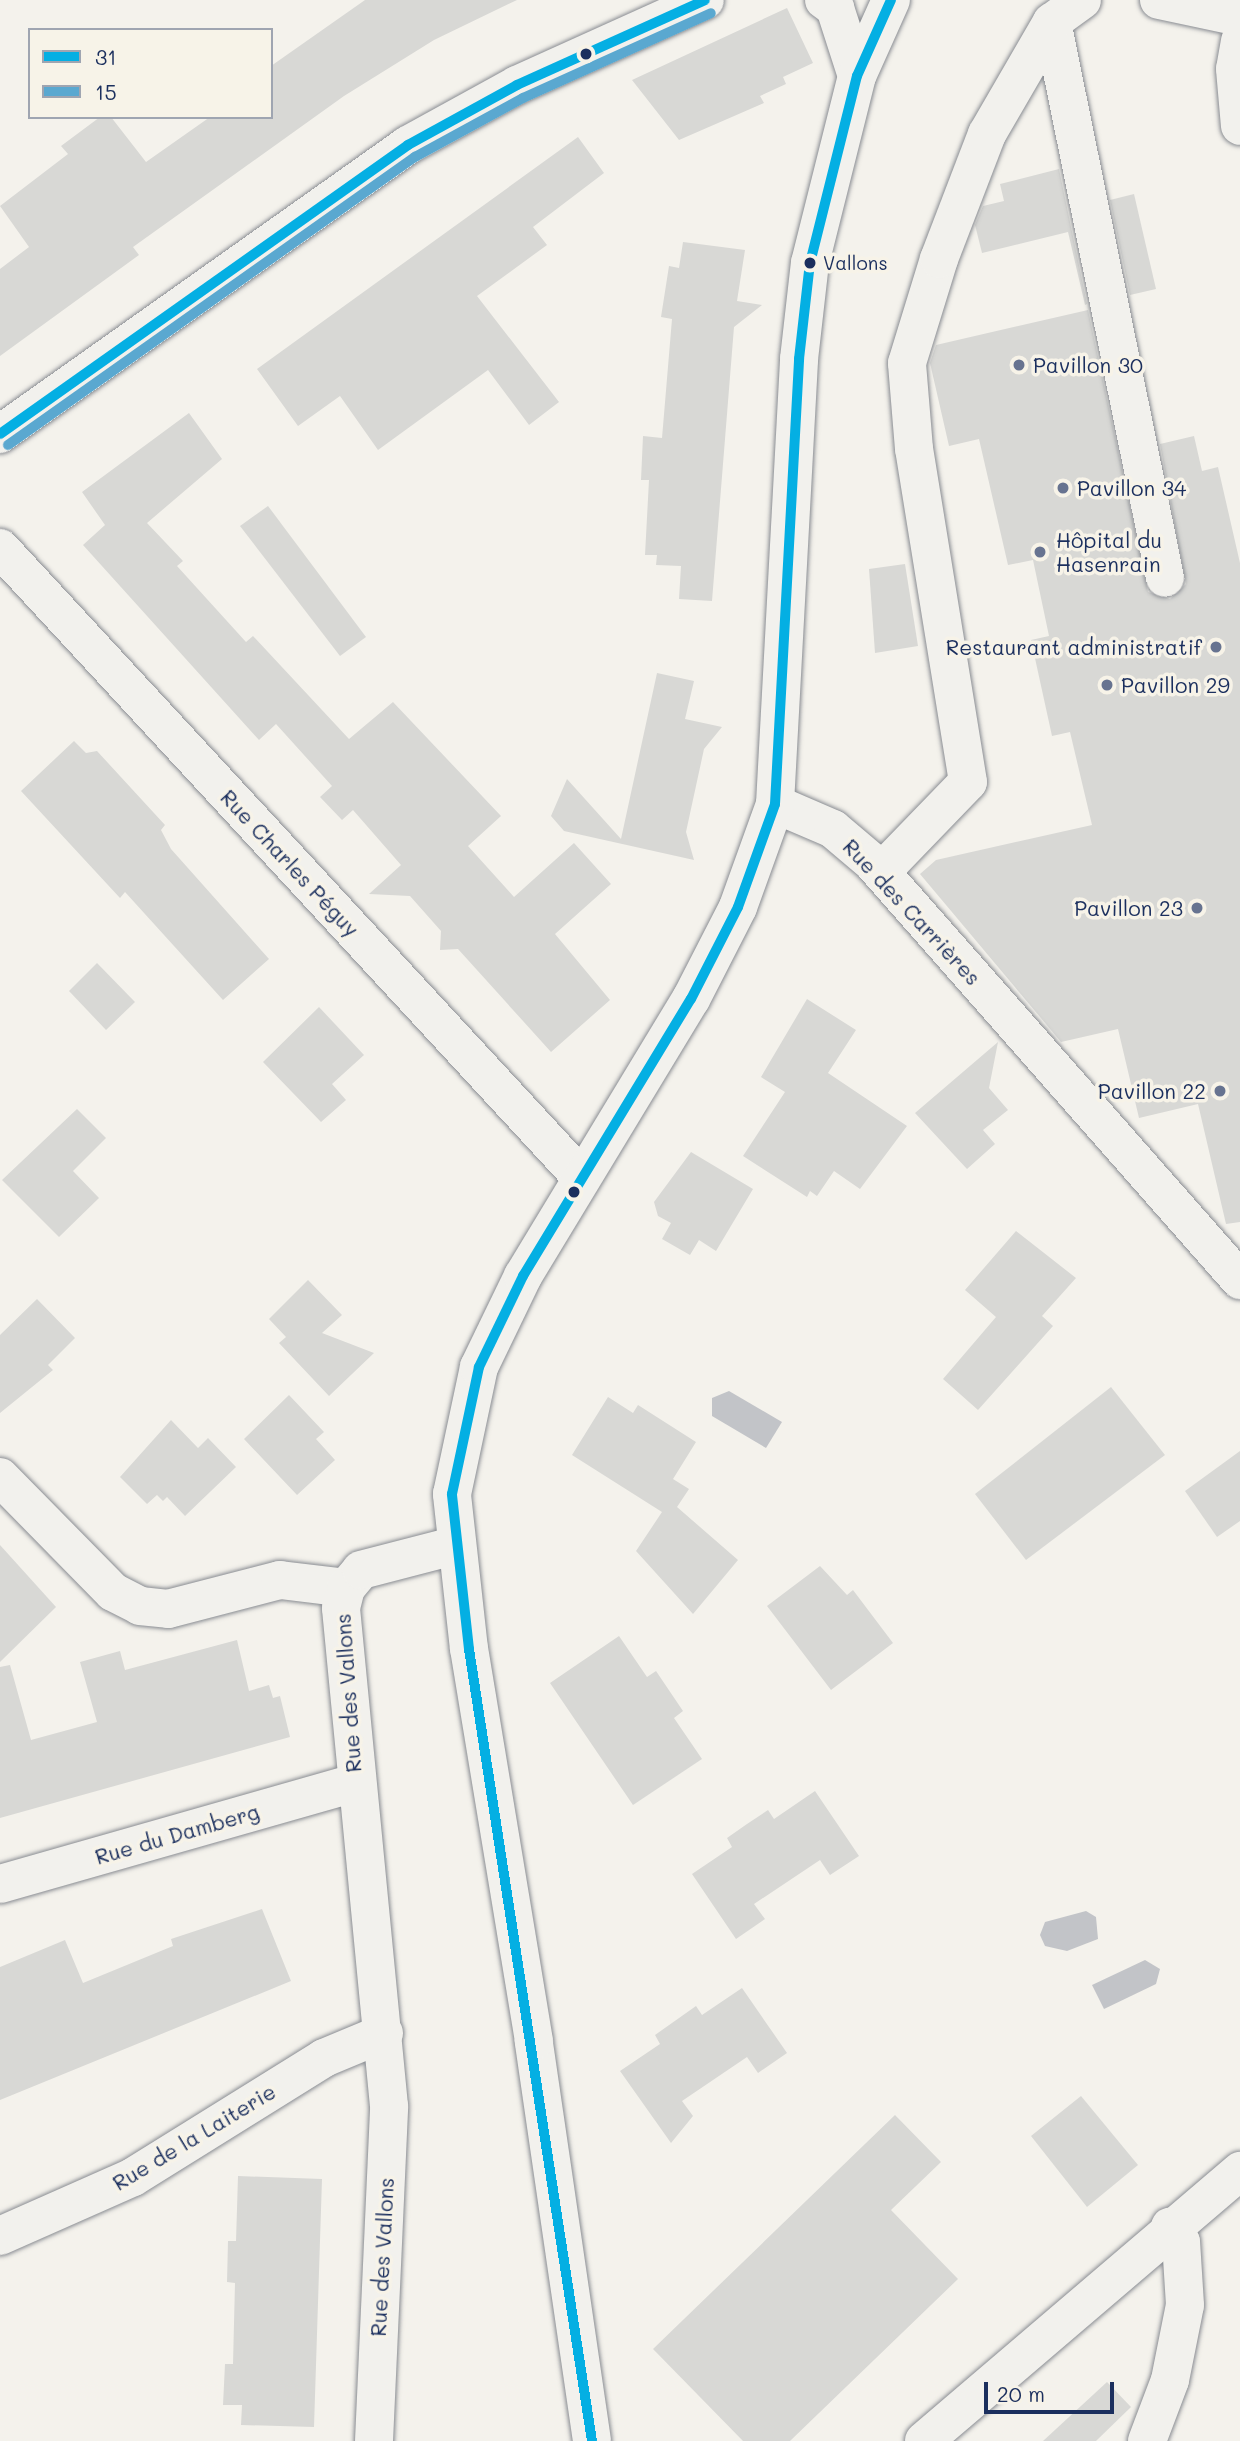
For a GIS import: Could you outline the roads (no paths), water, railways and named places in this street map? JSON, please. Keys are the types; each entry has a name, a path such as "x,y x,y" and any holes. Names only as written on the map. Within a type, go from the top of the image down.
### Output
{"street":[{"path":"0,434 408,145 517,85 705,0"},
{"path":"824,0 835,8 857,76"},
{"path":"592,2441 454,1546 452,1493 479,1367 523,1276 691,999 738,907 775,804 799,359 810,263 857,76 891,0"},
{"path":"1159,0 1240,17"},
{"path":"1067,11 1165,578"},
{"path":"881,872 968,782 914,449 907,363 939,259 988,134 1067,11"},
{"path":"1240,41 1235,69 1240,126"},
{"name":"Rue Charles Péguy","path":"0,548 582,1177"},
{"name":"Rue des Carrières","path":"775,804 833,829 881,872 1240,1279"},
{"path":"0,1477 113,1592 140,1606 168,1609 280,1580 346,1588"},
{"name":"Rue des Vallons","path":"374,2441 389,2106 384,2034 354,1783 341,1608 346,1588 360,1570 381,1562 454,1546"},
{"name":"Rue du Damberg","path":"0,1884 354,1783"},
{"name":"Rue de la Laiterie","path":"0,2236 133,2177 324,2058 384,2034"},
{"path":"924,2441 1170,2226 1240,2171"},
{"path":"1147,2441 1170,2380 1185,2305 1181,2242 1170,2226"}],"place":[{"name":"Vallons","path":"810,263"},
{"name":"Pavillon 30","path":"1019,365"},
{"name":"Pavillon 34","path":"1063,488"},
{"name":"Hôpital du Hasenrain","path":"1040,552"},
{"name":"Restaurant administratif","path":"1216,647"},
{"name":"Pavillon 29","path":"1107,685"},
{"name":"Pavillon 23","path":"1197,908"},
{"name":"Pavillon 22","path":"1220,1091"}]}
